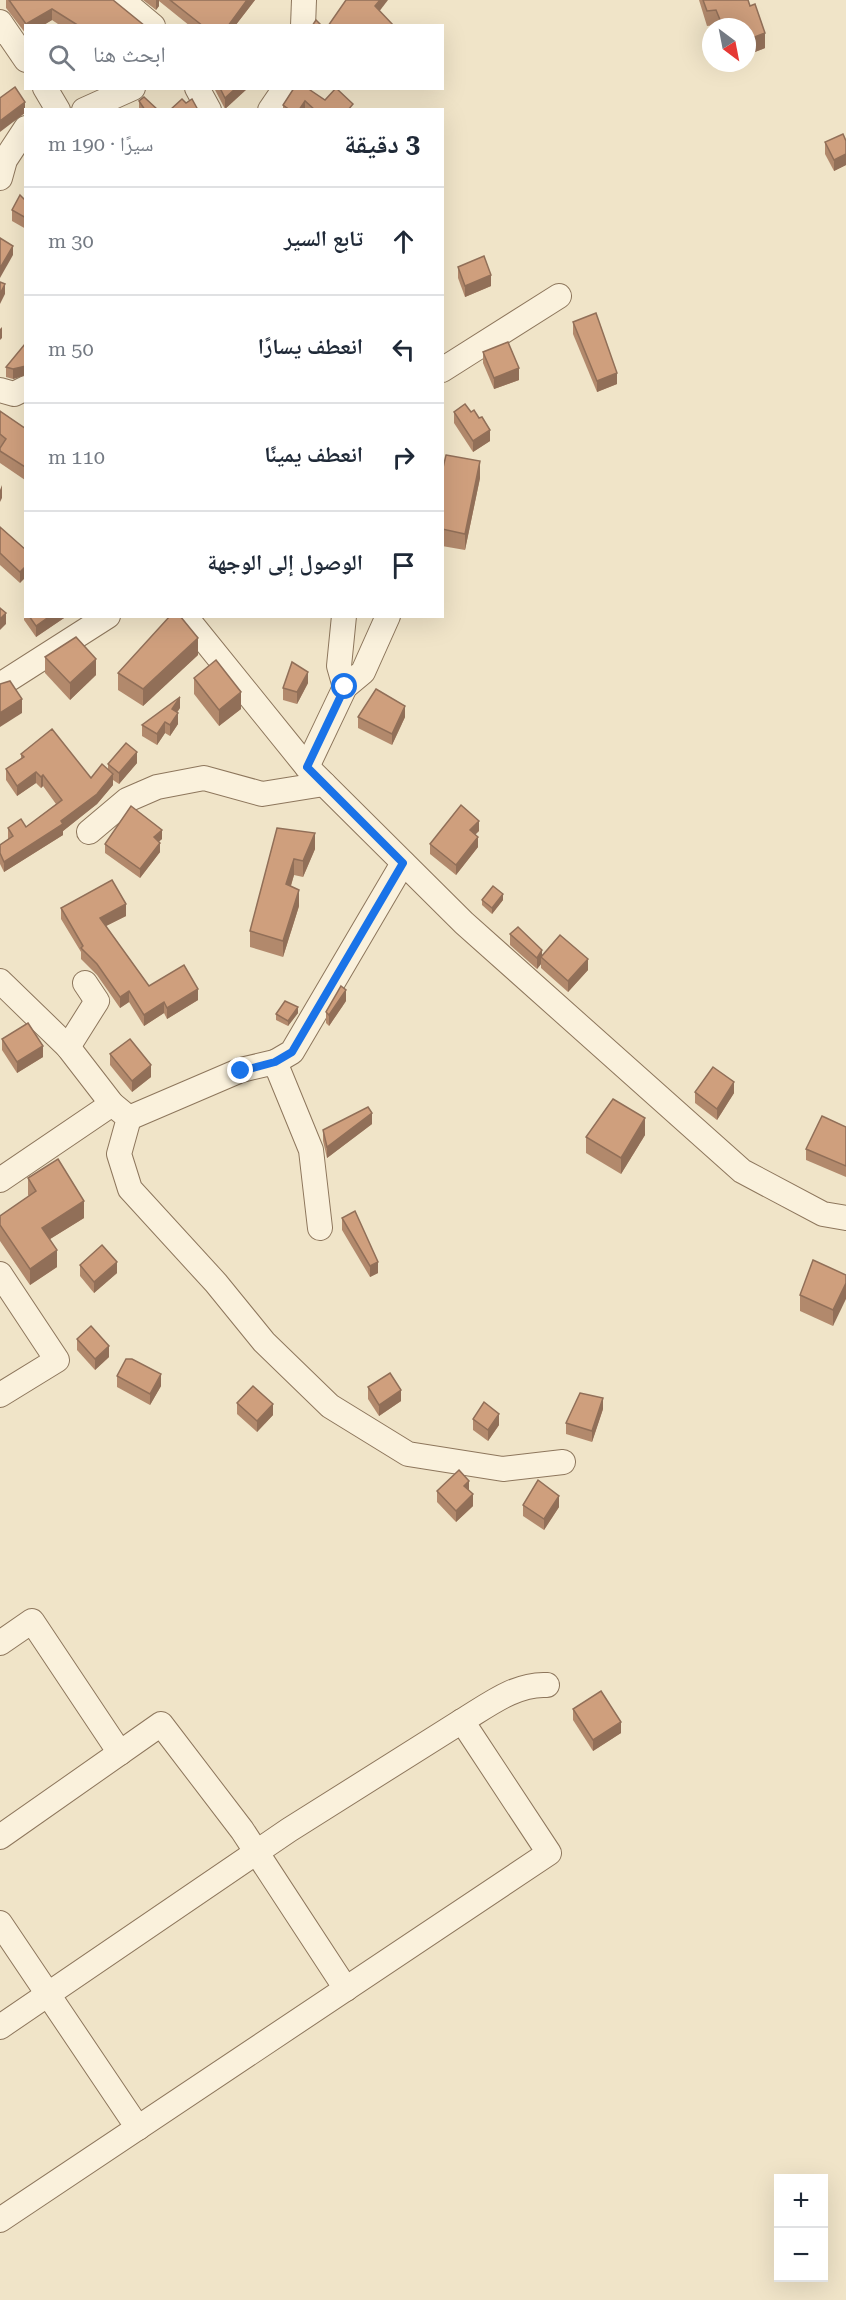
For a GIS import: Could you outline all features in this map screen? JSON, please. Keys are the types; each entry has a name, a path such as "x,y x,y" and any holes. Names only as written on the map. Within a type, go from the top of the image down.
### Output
{"street":[{"path":"122,0 151,24"},
{"path":"303,24 304,0"},
{"path":"0,22 24,57"},
{"path":"88,108 129,90"},
{"path":"198,90 208,108"},
{"path":"271,108 284,90"},
{"path":"0,178 5,160 24,131"},
{"path":"444,369 559,296"},
{"path":"0,390 14,394 24,389"},
{"path":"0,685 105,618"},
{"path":"187,618 307,767 464,923 742,1171 823,1214 846,1218"},
{"path":"344,618 339,666 345,687"},
{"path":"307,767 345,687 363,672 385,619"},
{"path":"89,832 127,800 157,787 204,778 262,794 324,784"},
{"path":"0,1180 121,1111 275,1062 292,1052 403,863"},
{"path":"0,981 68,1047 121,1111 119,1154 130,1189 216,1284 264,1342 330,1406 408,1454 503,1469 562,1462"},
{"path":"68,1047 97,1001 85,983"},
{"path":"275,1062 311,1150 320,1228"},
{"path":"0,1274 57,1360 0,1395"},
{"path":"0,1643 32,1621 120,1753"},
{"path":"0,2027 257,1853 462,1721 518,1690 536,1684 547,1685"},
{"path":"0,2220 549,1853 462,1721"},
{"path":"0,1837 161,1724 257,1853 346,1989"},
{"path":"0,1923 138,2128"}],"building":[{"path":"9,0 113,0 143,24 76,24 52,9 26,24"},
{"path":"170,0 247,0 229,24 200,24"},
{"path":"346,0 380,0 375,6 392,24 329,24"},
{"path":"703,0 748,0 750,6 755,4 765,33 756,36 756,18 719,18 716,10 707,11"},
{"path":"15,87 25,102 0,121 0,98"},
{"path":"221,90 234,90 225,98"},
{"path":"293,90 310,90 325,100 334,90 338,90 353,104 350,108 313,108 305,101 300,108 287,108 283,105"},
{"path":"144,97 156,108 144,108 139,101"},
{"path":"182,99 186,103 192,99 197,108 172,108"},
{"path":"843,134 846,141 846,154 834,160 825,142"},
{"path":"20,195 24,199 24,217 12,210"},
{"path":"0,238 13,246 0,268"},
{"path":"484,256 491,275 465,286 458,267"},
{"path":"0,282 5,284 0,294"},
{"path":"596,313 617,373 597,381 573,322"},
{"path":"508,342 519,368 494,378 483,352"},
{"path":"24,345 24,366 13,369 6,367"},
{"path":"465,404 471,412 474,410 479,418 482,417 490,430 473,441 454,412"},
{"path":"0,411 24,428 24,466 0,451 6,439 0,434"},
{"path":"446,455 480,461 465,534 444,529"},
{"path":"0,527 24,548 24,568 20,572 0,553"},
{"path":"0,608 6,613 0,619"},
{"path":"30,618 47,618 36,626"},
{"path":"168,618 182,618 198,638 143,689 118,673"},
{"path":"76,637 96,659 70,683 45,657"},
{"path":"216,660 241,692 219,710 194,678"},
{"path":"292,662 308,672 297,692 283,688"},
{"path":"10,681 22,699 0,713 0,684"},
{"path":"376,689 405,706 392,734 358,717"},
{"path":"180,697 172,709 178,713 170,725 165,722 157,734 142,725"},
{"path":"52,729 91,778 102,764 113,774 97,794 61,821 63,824 4,862 0,853 0,845 13,836 8,828 21,819 26,827 62,800 43,775 41,777 36,772 17,786 6,769 24,757 21,754"},
{"path":"126,743 137,752 119,773 108,764"},
{"path":"461,805 479,821 470,830 478,837 456,865 430,844"},
{"path":"131,806 162,830 154,837 160,843 140,869 105,844"},
{"path":"277,828 315,833 303,861 294,859 286,884 299,890 283,941 250,931"},
{"path":"112,880 126,904 100,918 149,986 184,965 198,989 167,1008 164,1002 144,1015 129,991 120,997 97,964 81,948 83,946 61,908"},
{"path":"493,886 503,894 492,908 482,900"},
{"path":"518,927 542,950 537,958 510,934"},
{"path":"560,935 588,959 568,981 541,957"},
{"path":"341,986 346,990 329,1015 326,1012"},
{"path":"285,1001 298,1007 288,1021 276,1014"},
{"path":"28,1023 43,1046 17,1062 2,1039"},
{"path":"130,1039 151,1065 132,1081 110,1054"},
{"path":"713,1067 734,1082 717,1109 695,1092"},
{"path":"613,1099 645,1118 621,1158 586,1137"},
{"path":"368,1107 372,1113 327,1147 323,1130"},
{"path":"822,1116 846,1127 846,1166 806,1149"},
{"path":"58,1159 84,1201 42,1228 57,1250 30,1269 0,1225 0,1216 36,1191 28,1178"},
{"path":"355,1211 378,1262 370,1266 342,1218"},
{"path":"102,1245 117,1262 94,1282 80,1265"},
{"path":"813,1260 846,1275 846,1283 833,1310 800,1295"},
{"path":"91,1326 109,1346 95,1359 77,1339"},
{"path":"126,1359 132,1359 161,1374 150,1394 117,1376"},
{"path":"390,1373 401,1390 379,1405 368,1387"},
{"path":"253,1386 273,1404 257,1421 237,1403"},
{"path":"580,1393 603,1398 592,1431 566,1423"},
{"path":"484,1402 499,1414 488,1430 473,1419"},
{"path":"459,1470 469,1481 464,1486 473,1494 456,1511 437,1491"},
{"path":"538,1480 559,1496 544,1519 523,1505"},
{"path":"601,1691 621,1722 593,1740 573,1709"}],"route":[{"path":"241,1071 275,1062 292,1052 403,863 307,767 345,687"}]}
